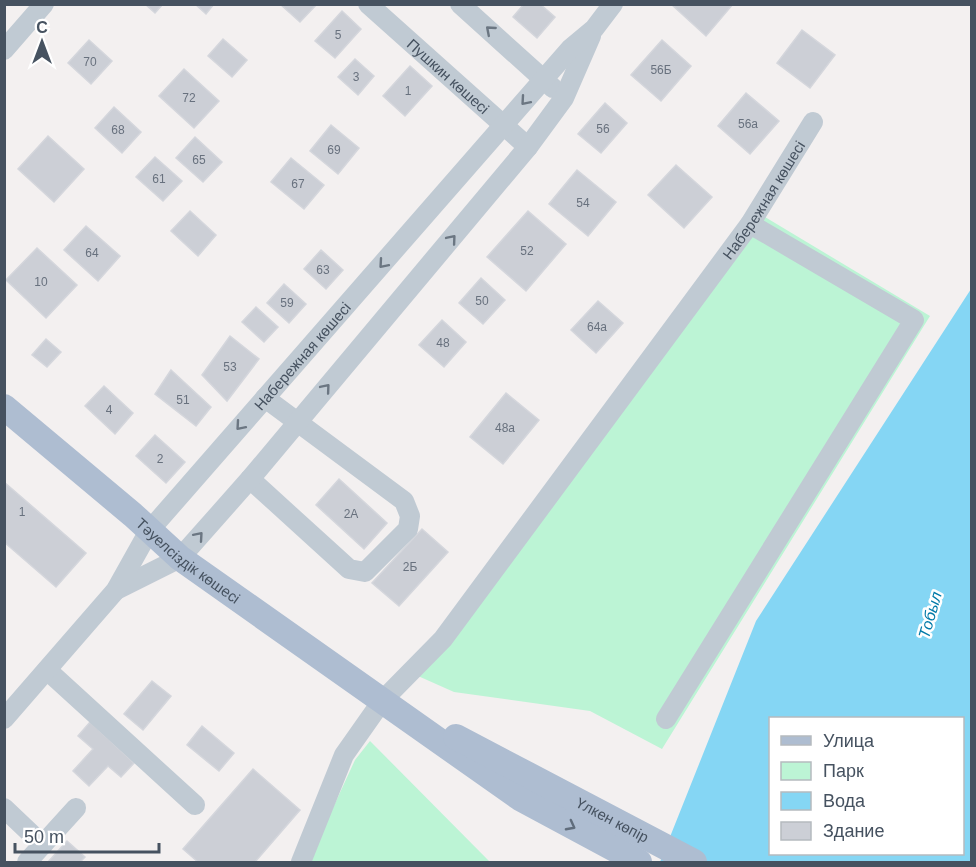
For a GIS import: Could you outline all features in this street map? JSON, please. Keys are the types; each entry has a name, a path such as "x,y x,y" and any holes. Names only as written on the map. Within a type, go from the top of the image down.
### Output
{"main road":[{"name":"Тәуелсіздік көшесі","path":"4,407 180,558 382,701"},
{"name":"Үлкен көпір","path":"382,701 532,775 694,862"},
{"name":"Үлкен көпір","path":"382,701 520,798 639,862"}],"street":[{"path":"4,50 44,4"},
{"name":"Пушкин көшесі","path":"368,4 528,147"},
{"path":"460,4 564,98"},
{"name":"Набережная көшесі","path":"4,719 116,590 149,531 544,79 570,50 594,29 613,4"},
{"path":"116,590 180,558 299,422 528,147 564,98 594,29"},
{"name":"Набережная көшесі","path":"301,862 344,755 382,701 442,639 750,224 813,122"},
{"path":"666,719 914,320 750,224"},
{"path":"250,479 350,569 365,572 408,529 410,516 404,501 265,398"},
{"path":"47,670 195,806"},
{"path":"4,808 43,845"},
{"path":"27,862 76,808"}],"green space":[{"path":"765,217 930,316 662,749 590,711 454,692 418,676"},
{"path":"370,741 490,862 308,862 355,760"}],"water":[{"name":"Тобыл","path":"971,289 971,862 660,862 756,621"}],"building":[{"path":"145,4 163,4 155,13"},
{"path":"195,4 214,4 206,14"},
{"path":"280,4 317,4 300,22"},
{"path":"524,4 540,4 555,17 537,38 513,17"},
{"path":"671,4 733,4 706,36"},
{"path":"342,11 361,29 335,58 315,41"},
{"path":"802,30 835,55 810,88 777,63"},
{"path":"223,39 247,60 232,77 208,56"},
{"path":"89,40 112,61 91,84 68,63"},
{"path":"662,40 691,66 661,101 631,75"},
{"path":"355,59 374,76 358,95 338,77"},
{"path":"410,66 432,86 405,116 383,96"},
{"path":"184,69 219,101 194,128 159,96"},
{"path":"746,93 779,121 750,154 718,126"},
{"path":"605,103 627,123 601,153 578,134"},
{"path":"114,107 141,132 122,153 95,128"},
{"path":"331,125 359,148 338,174 310,151"},
{"path":"48,136 84,169 54,202 18,169"},
{"path":"195,137 222,162 203,182 176,158"},
{"path":"155,157 182,181 163,201 136,177"},
{"path":"291,158 324,185 304,209 271,182"},
{"path":"676,165 712,197 684,228 648,195"},
{"path":"577,170 616,202 588,236 549,204"},
{"path":"190,211 216,235 198,256 171,231"},
{"path":"528,211 566,244 526,291 487,257"},
{"path":"86,226 120,256 98,281 64,250"},
{"path":"37,248 77,285 46,318 6,280"},
{"path":"321,250 343,270 326,289 304,269"},
{"path":"481,278 505,300 483,324 459,303"},
{"path":"284,284 306,304 289,323 267,303"},
{"path":"598,301 623,323 596,353 571,330"},
{"path":"256,307 278,327 264,342 242,322"},
{"path":"442,320 466,342 444,367 419,345"},
{"path":"230,336 259,359 227,401 202,375"},
{"path":"46,339 61,352 47,367 32,355"},
{"path":"171,370 211,407 196,426 155,394"},
{"path":"104,386 133,413 115,434 85,406"},
{"path":"506,393 539,420 503,464 470,437"},
{"path":"155,435 185,462 166,483 136,456"},
{"path":"339,479 387,523 364,549 316,505"},
{"path":"4,482 86,553 56,587 4,542"},
{"path":"422,529 448,552 399,606 372,583"},
{"path":"152,681 171,696 143,730 124,714"},
{"path":"90,722 134,763 121,777 108,766 89,786 73,771 93,749 78,736"},
{"path":"202,726 234,753 219,771 187,745"},
{"path":"253,769 300,810 255,862 198,862 183,849"},
{"path":"67,841 85,857 80,862 48,862"}]}
